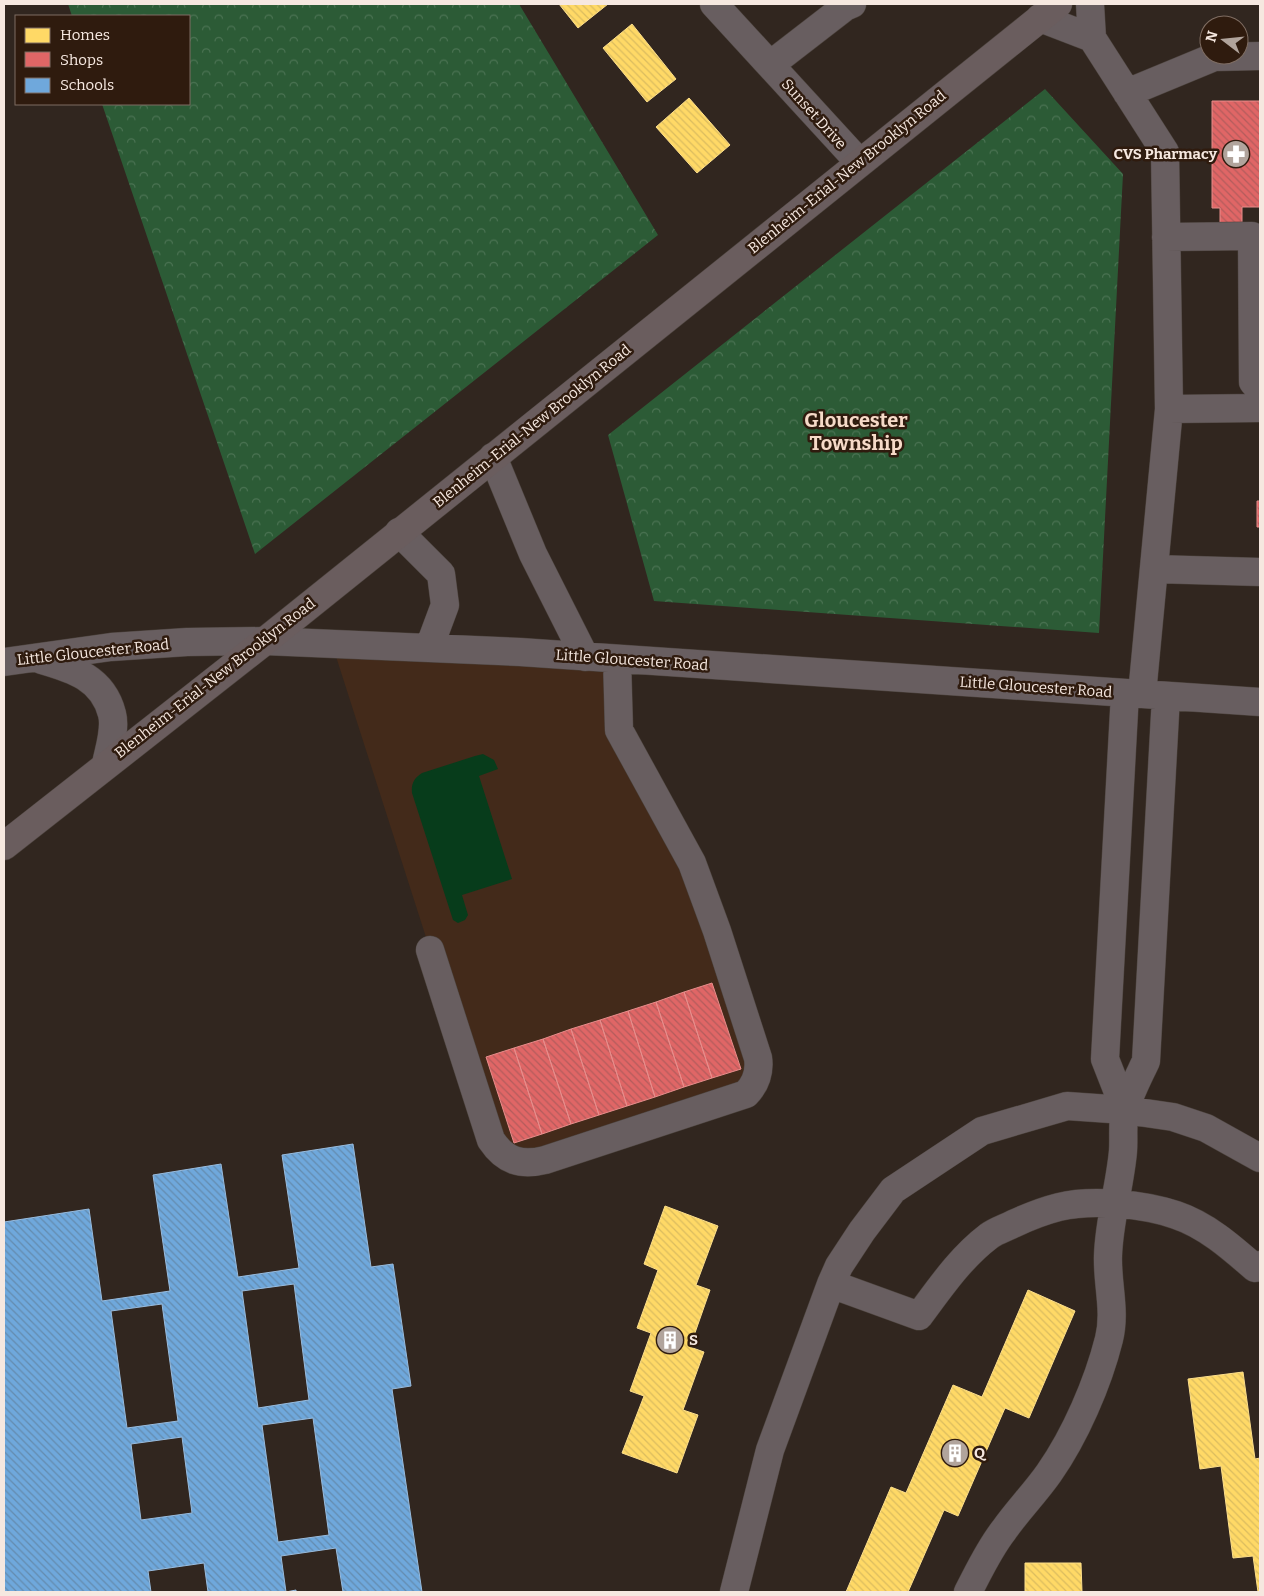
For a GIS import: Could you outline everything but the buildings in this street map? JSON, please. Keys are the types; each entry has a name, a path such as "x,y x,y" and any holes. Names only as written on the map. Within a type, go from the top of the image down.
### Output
{"main road":[{"name":"Blenheim-Erial-New Brooklyn Road","path":"4,846 264,641 1049,11"}],"street":[{"name":"Sunset Drive","path":"714,4 859,162"},
{"name":"Sunset Drive","path":"770,65 845,7 852,4"},
{"path":"1090,4 1092,38"},
{"path":"1049,11 1092,38 1165,152 1169,409 1154,569 1145,694 1116,871 1105,1059 1125,1110"},
{"path":"1127,93 1214,57 1260,56"},
{"path":"1166,237 1252,236 1253,382 1260,390"},
{"path":"1169,409 1260,408"},
{"path":"493,457 533,554 585,657"},
{"path":"399,532 441,574 446,606 429,648"},
{"path":"1154,569 1260,572"},
{"name":"Little Gloucester Road","path":"4,662 110,647 187,642 264,641 585,657 1260,702"},
{"path":"38,658 70,668 91,679 104,696 112,715 112,736 106,764"},
{"path":"430,950 491,1140 499,1150 513,1160 529,1163 545,1160 746,1094 752,1088 758,1074 758,1058 714,923 692,864 619,730 617,659"},
{"path":"968,1592 1004,1529 1050,1472 1084,1410 1104,1359 1110,1336 1112,1309 1108,1259 1110,1230 1123,1152 1125,1110 1146,1061 1156,873 1145,694"},
{"path":"1116,871 1156,873"},
{"path":"734,1592 770,1450 838,1266 862,1230 893,1190 982,1132 1067,1106 1125,1110 1173,1117 1206,1128 1260,1158"},
{"path":"831,1284 919,1316 958,1264 990,1235 1031,1216 1060,1207 1085,1204 1114,1204 1150,1208 1177,1216 1206,1229 1255,1268 1260,1265"}],"shaded area":[{"path":"332,644 617,659 619,730 692,863 755,1081 545,1160 491,1140"}],"green space":[{"path":"68,4 519,4 658,235 255,554 102,105 190,105 190,15 72,15"},
{"path":"1045,89 1123,174 1099,633 654,601 608,435"},
{"path":"483,754 494,760 498,769 479,776 512,879 462,895 468,915 465,920 458,923 453,920 412,793 412,787 415,779 422,773"}],"place":[{"name":"CVS Pharmacy","path":"1236,154"},
{"name":"S","path":"670,1340"},
{"name":"Q","path":"955,1453"}],"district":[{"name":"Gloucester Township","path":"856,432"}]}
